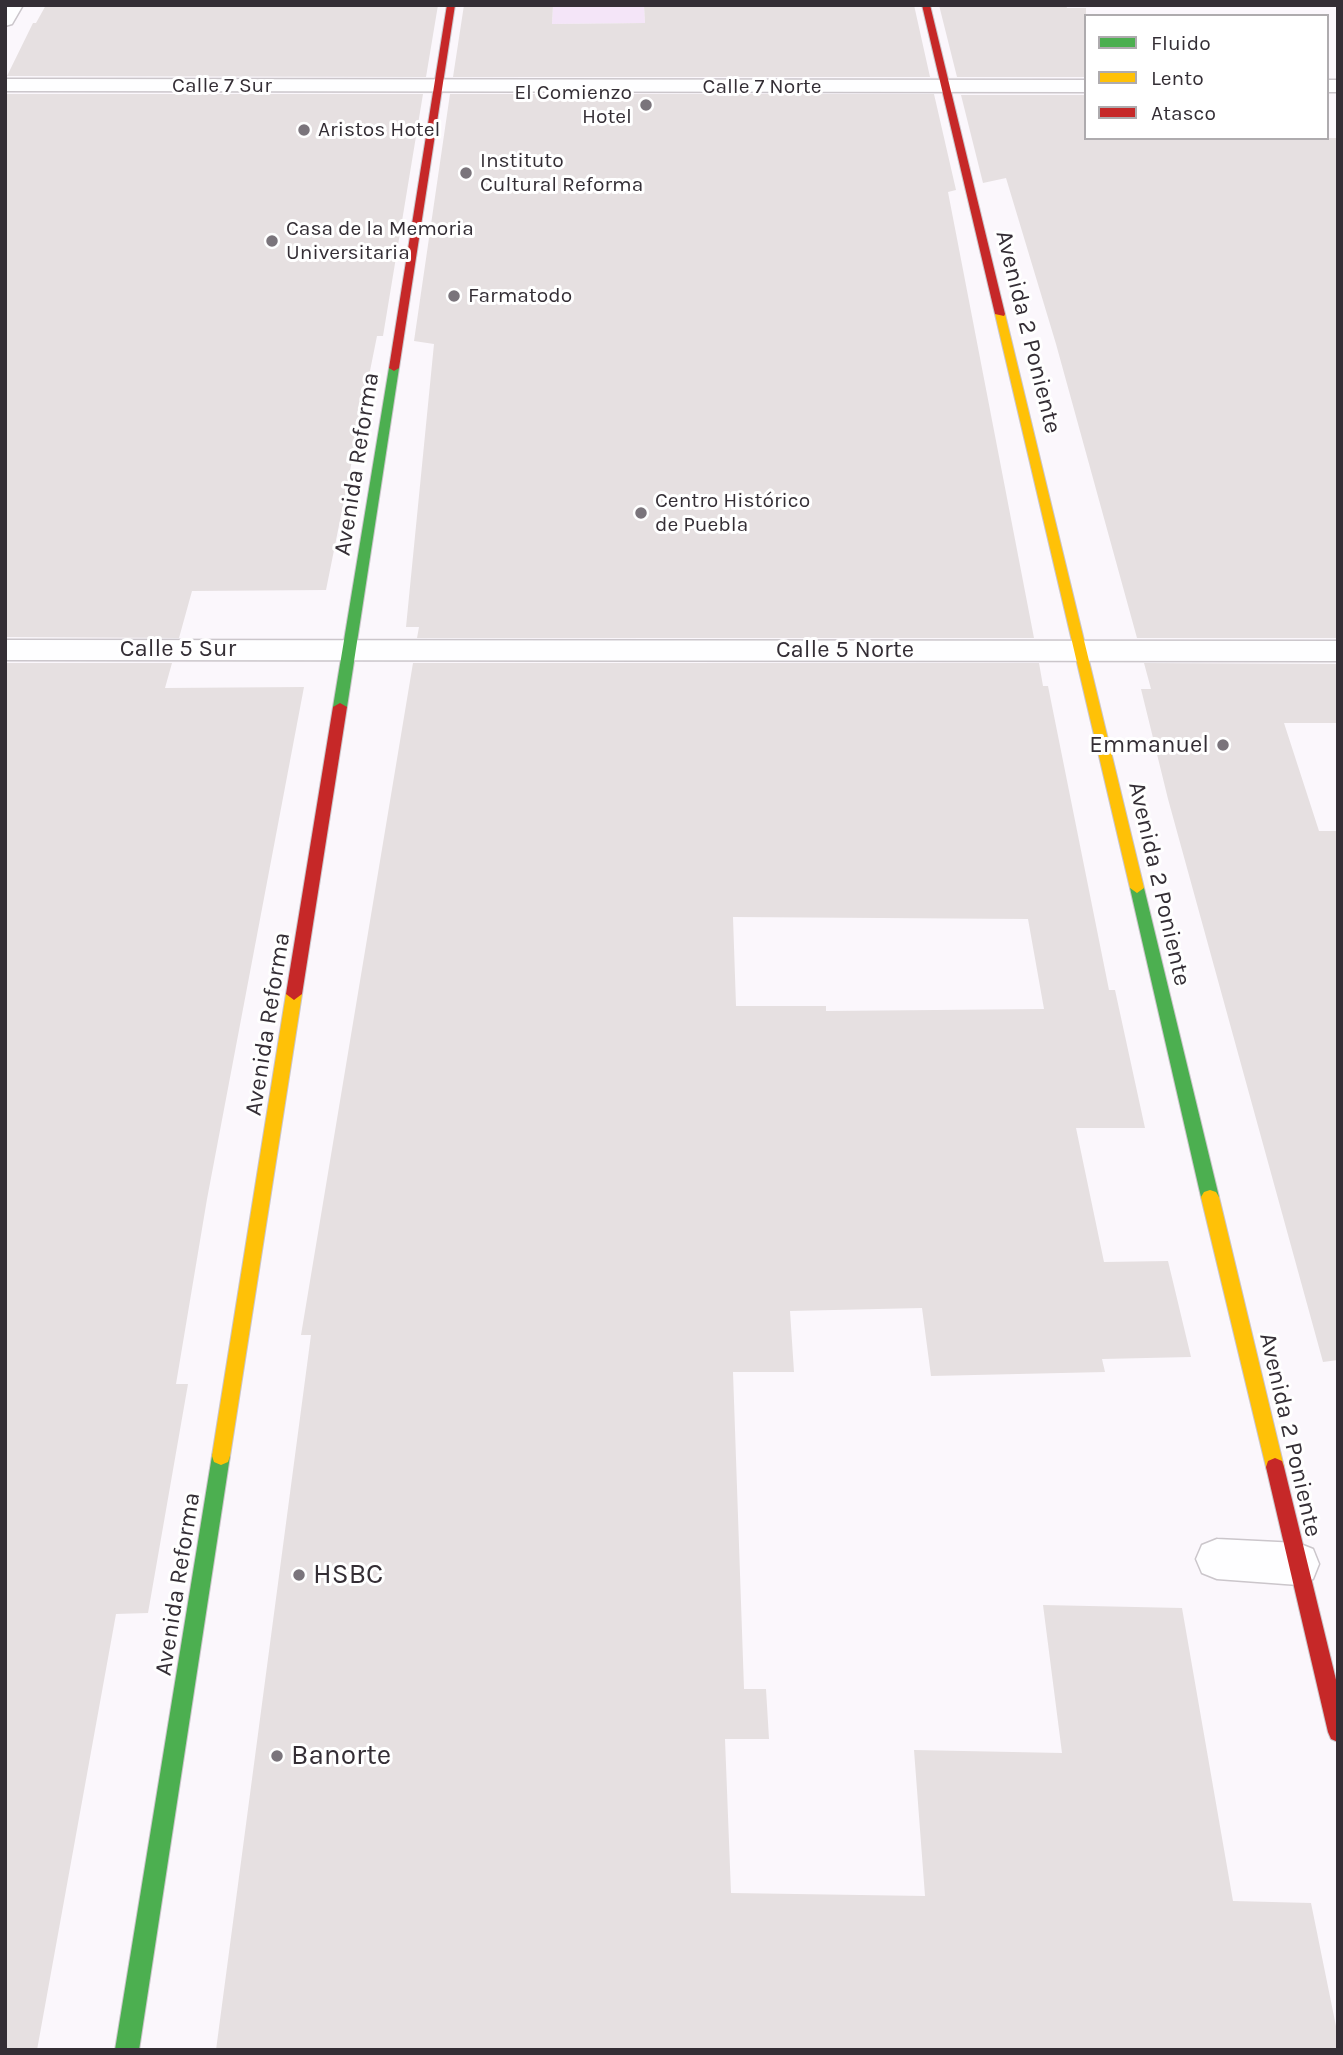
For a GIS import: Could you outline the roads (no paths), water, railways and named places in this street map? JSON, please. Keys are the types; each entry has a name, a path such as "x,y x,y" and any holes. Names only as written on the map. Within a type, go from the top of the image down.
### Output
{"street":[{"path":"5,20 13,5"},
{"name":"Avenida Reforma","path":"127,2050 451,5"},
{"name":"Avenida 2 Poniente","path":"926,5 1338,1732"},
{"name":"Calle 7 Sur","path":"5,85 439,87"},
{"name":"Calle 7 Norte","path":"439,87 1084,86"},
{"name":"Calle 5 Norte","path":"351,649 1338,651"},
{"name":"Calle 5 Sur","path":"5,650 351,649"}],"lane":[{"path":"1217,1559 1298,1564"}],"place":[{"name":"El Comienzo Hotel","path":"646,105"},
{"name":"Aristos Hotel","path":"304,130"},
{"name":"Instituto Cultural Reforma","path":"466,173"},
{"name":"Casa de la Memoria Universitaria","path":"272,241"},
{"name":"Farmatodo","path":"454,296"},
{"name":"Centro Histórico de Puebla","path":"641,513"},
{"name":"Emmanuel","path":"1223,745"},
{"name":"HSBC","path":"299,1575"},
{"name":"Banorte","path":"277,1756"}]}
